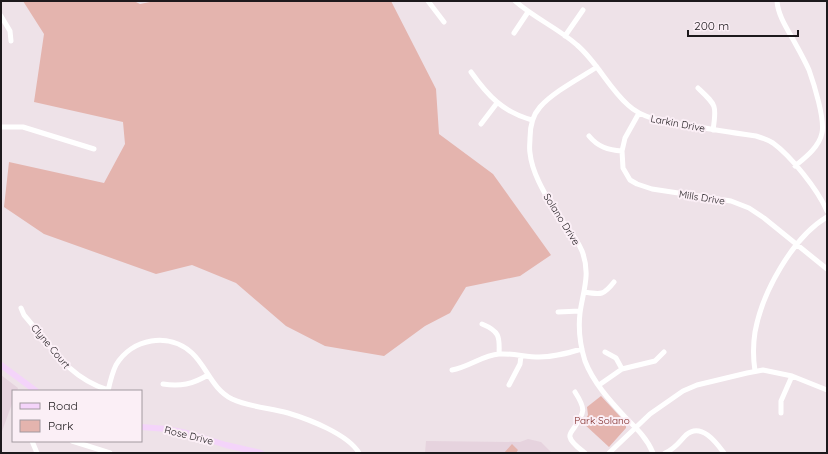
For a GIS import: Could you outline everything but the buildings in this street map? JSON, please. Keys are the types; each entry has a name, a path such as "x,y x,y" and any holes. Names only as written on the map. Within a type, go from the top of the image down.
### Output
{"main road":[{"path":"1,365 35,390"},
{"name":"Rose Drive","path":"142,427 167,428 187,432 226,445 261,453"}],"street":[{"path":"428,1 444,22"},
{"name":"Larkin Drive","path":"515,1 528,12 577,44 597,67 618,96 639,113 656,120 756,136 766,139 778,147 814,187 827,211"},
{"path":"777,1 780,15 809,70 820,109 822,128 821,136 812,152 796,166"},
{"path":"565,36 583,10"},
{"path":"514,33 528,12"},
{"path":"1,16 10,31 11,41"},
{"path":"471,72 488,96 516,114 532,120 540,107 547,101 597,67"},
{"path":"698,88 712,101 714,106 715,116 713,130"},
{"path":"481,124 497,103"},
{"name":"Mills Drive","path":"639,113 625,138 622,151 624,168 630,180 652,189 731,201 743,205 764,218 827,269"},
{"name":"Solano Drive","path":"532,120 530,130 530,153 532,164 541,186 550,202 562,222 576,239 582,251 586,269 585,292 580,311 579,336 591,374 610,400 648,443 653,453"},
{"path":"1,127 23,127 94,149"},
{"path":"588,136 594,143 601,147 611,151 622,151"},
{"path":"821,136 827,137"},
{"path":"755,371 753,353 760,314 780,267 815,225 827,217"},
{"path":"585,292 598,295 607,290 614,282"},
{"name":"Clyne Court","path":"21,308 24,315 69,368 84,379 106,390"},
{"path":"558,312 580,311"},
{"path":"482,324 497,332 500,342 499,354"},
{"path":"108,390 114,370 124,355 132,348 142,343 154,340 167,340 192,352 200,361 217,387 232,399 288,414 316,424 345,440 357,449 359,453"},
{"path":"452,370 462,368 491,355 499,354 540,357 582,349"},
{"path":"606,352 616,358 622,369"},
{"path":"599,385 622,369 655,361 664,352"},
{"path":"509,385 520,364 521,356"},
{"path":"608,453 634,427 663,403 683,391 697,385 755,371 770,371 792,376 827,390"},
{"path":"163,384 171,386 187,384 208,375"},
{"path":"781,413 782,401 792,376"},
{"path":"575,392 581,402 583,410 570,433 570,437 572,442 585,453"},
{"path":"665,453 673,449 687,435 698,431 703,432 713,439 724,453"},
{"path":"32,442 37,453"},
{"path":"75,442 110,453"}],"shaded area":[{"path":"1,375 18,388 17,390 12,390 12,404 1,434"},
{"path":"528,439 541,442 552,453 425,453 426,441 520,442"}],"green space":[{"path":"23,1 134,1 140,4 155,1 391,1 436,89 439,134 493,174 551,255 520,276 466,287 450,313 425,326 384,356 325,346 286,326 236,283 192,265 156,274 44,234 4,207 9,162 104,183 125,144 123,122 34,102 44,34"},
{"name":"Park Solano","path":"601,396 626,423 626,428 609,447 583,423 588,415 587,407"},
{"path":"512,444 518,450 516,453 504,453"}]}
